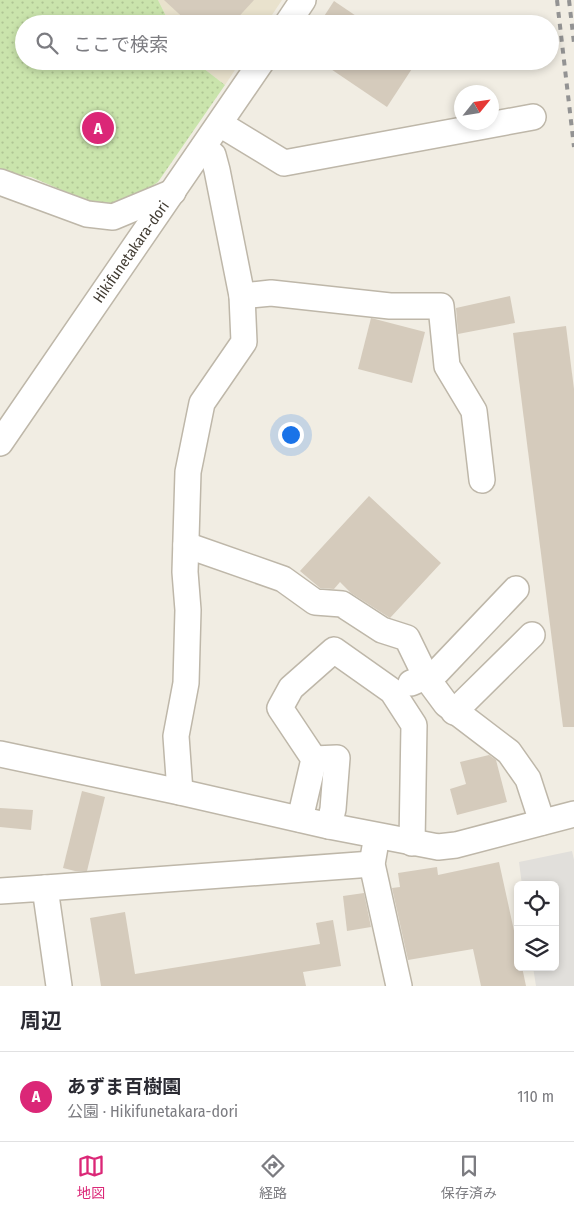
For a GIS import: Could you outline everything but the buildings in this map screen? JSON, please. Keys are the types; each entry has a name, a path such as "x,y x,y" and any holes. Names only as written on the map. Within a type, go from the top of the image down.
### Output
{"street":[{"path":"293,15 303,0"},
{"name":"Hikifunetakara-dori","path":"0,443 256,70"},
{"path":"220,124 284,163 533,117"},
{"path":"180,792 176,736 186,683 188,610 185,572 188,472 202,403 244,342 242,296 218,170 213,155 203,148"},
{"path":"0,182 87,214 113,217 173,192"},
{"path":"242,296 272,294 390,306 441,306 447,366 474,411 482,480"},
{"path":"186,545 283,579 315,602 342,604 382,630 407,638 426,677 446,704 454,712 509,752 528,779 542,822"},
{"path":"392,691 437,672 516,589"},
{"path":"454,712 532,635"},
{"path":"300,819 314,759 280,708 291,688 334,650 392,691 414,725 412,843"},
{"path":"0,754 329,826 412,843 447,847 574,814"},
{"path":"314,759 337,758 333,809 329,826"},
{"path":"378,836 372,864 399,986"},
{"path":"0,891 372,864"},
{"path":"45,888 59,986"}],"shaded area":[{"path":"158,0 282,0 272,15 166,15"},
{"path":"206,70 235,70 225,85"},
{"path":"572,851 574,860 574,986 536,986 534,971 559,971 559,881 521,881 519,862"}],"green space":[{"path":"0,0 158,0 166,15 15,15 15,70 206,70 225,85 158,182 131,201 118,204 97,203 85,200 31,177 0,171"}],"railway":[{"path":"557,0 559,15"},
{"path":"569,0 574,43"},
{"path":"559,17 574,147"}],"place":[{"name":"あずま百樹園","path":"98,128"}]}
